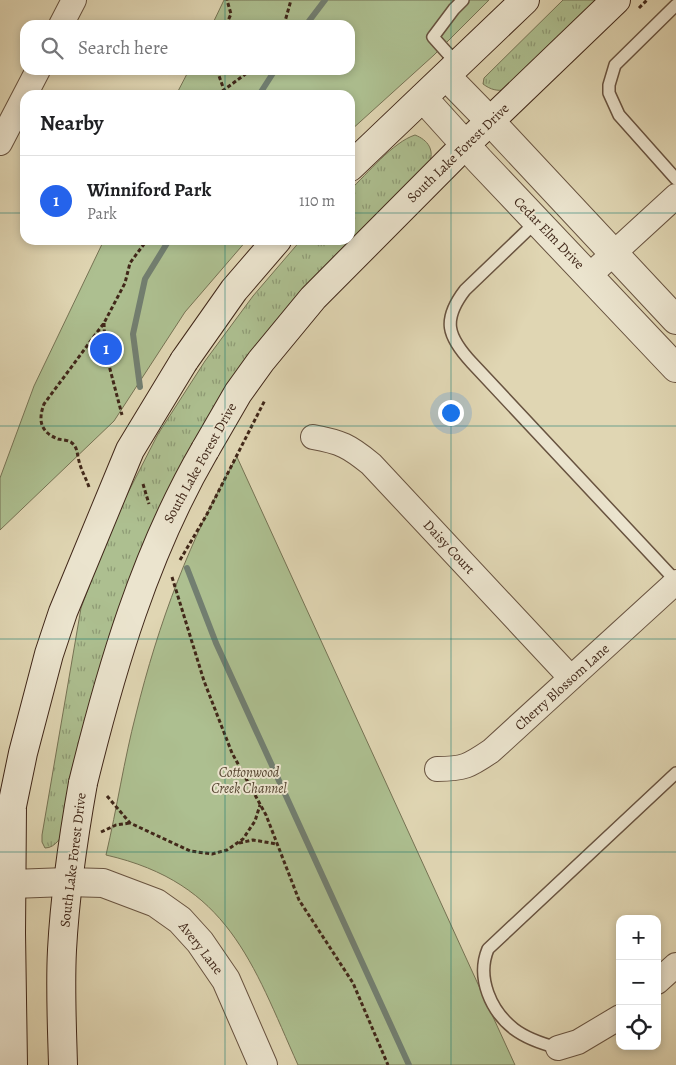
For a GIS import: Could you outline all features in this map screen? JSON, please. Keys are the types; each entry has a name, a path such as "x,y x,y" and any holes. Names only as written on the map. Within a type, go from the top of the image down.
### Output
{"main road":[{"path":"355,162 525,0"},
{"name":"South Lake Forest Drive","path":"63,1065 62,952 67,882 73,836 96,785 101,712 123,639 169,517 238,393 261,361 313,298 490,121 625,7"},
{"path":"452,70 490,121 676,320"},
{"name":"Cedar Elm Drive","path":"423,98 676,368"},
{"path":"13,1065 11,933 6,886 12,806 22,753 49,654 63,612 130,450 184,361 234,290 273,245"},
{"name":"Avery Lane","path":"6,886 67,882 103,884 156,903 180,920 200,942 226,980 263,1065"}],"street":[{"path":"64,20 74,0"},
{"path":"28,90 35,75"},
{"path":"0,143 20,105"},
{"path":"590,275 676,196"},
{"name":"Daisy Court","path":"313,437 346,445 371,464 572,678"},
{"name":"Cherry Blossom Lane","path":"437,769 458,769 474,763 491,751 676,581"},
{"path":"661,978 676,965"},
{"path":"558,1048 578,1042 616,1019"}],"lane":[{"path":"452,70 433,37 463,0"},
{"path":"676,5 615,65 609,86 609,93 618,115 676,179"},
{"path":"537,221 465,290 456,301 450,318 452,334 457,346 472,363 676,581"},
{"path":"558,1048 522,1034 501,1016 494,1006 484,981 485,956 493,944 676,774"}],"path":[{"path":"227,0 231,14 228,20"},
{"path":"285,20 291,0"},
{"path":"625,7 647,0"},
{"path":"219,75 224,90 244,75"},
{"path":"92,493 78,461 77,450 72,443 58,439 48,433 41,425 40,415 44,404 104,323 125,283 130,263 143,245"},
{"path":"104,323 105,350 125,423"},
{"path":"180,560 206,516 270,391"},
{"path":"142,480 151,508"},
{"path":"171,574 204,680 232,753 266,815 299,900 353,983 388,1065"},
{"path":"96,785 130,823 190,851 212,854 227,850 243,839 255,821 260,804"},
{"path":"105,805 107,796"},
{"path":"99,841 102,823"},
{"path":"101,832 116,825 130,823"},
{"path":"238,843 253,840 278,845"}],"green space":[{"path":"224,0 489,0 434,55 355,126 355,90 179,90 186,75 355,75 355,20 214,20"},
{"path":"563,0 602,0 506,90 494,90 483,84 484,78"},
{"path":"415,135 427,143 431,150 429,164 219,413 67,829 55,844 45,848 42,842 42,835 81,608 114,520 158,434 205,361 253,296 297,245 355,245 355,185 389,151"},
{"path":"102,245 243,245 185,312 114,421 0,530 0,478 34,386"},
{"name":"Cottonwood Creek Channel","path":"237,457 515,1065 298,1065 266,993 249,961 230,932 208,907 181,885 147,868 106,855 132,731 165,614 205,518"}],"waterway":[{"path":"310,20 325,0"},
{"path":"262,90 272,75"},
{"path":"140,387 133,334 145,279 166,245"},
{"path":"187,568 216,643 409,1065"}],"place":[{"name":"Winniford Park","path":"106,349"}]}
